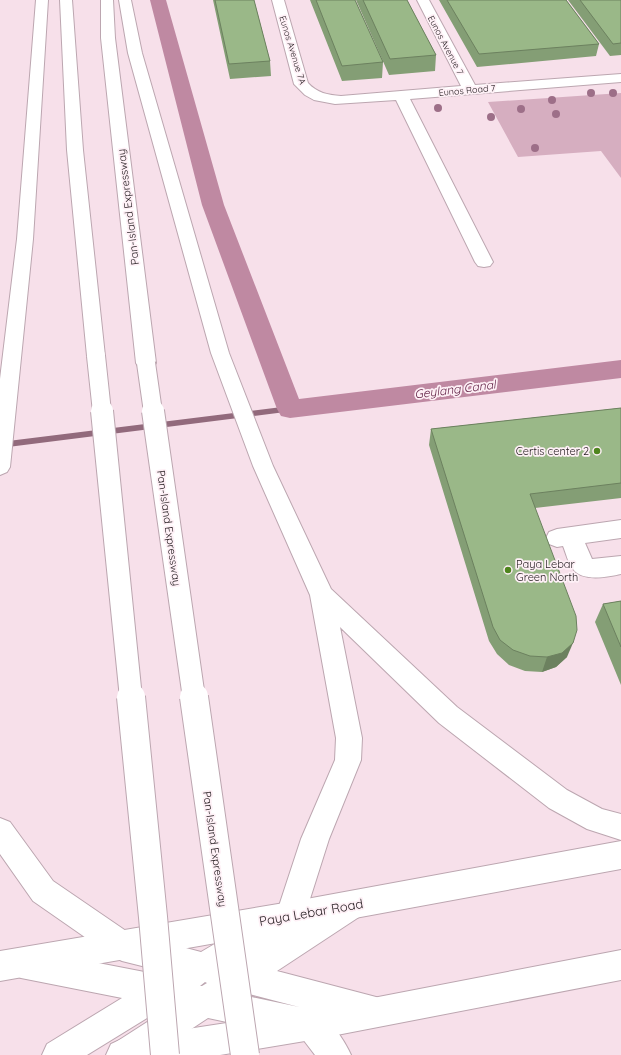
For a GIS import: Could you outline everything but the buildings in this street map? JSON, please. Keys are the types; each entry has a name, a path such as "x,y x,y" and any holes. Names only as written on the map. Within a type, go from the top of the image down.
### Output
{"main road":[{"path":"2,452 25,240 42,0"},
{"path":"66,0 75,150 153,917 165,1055"},
{"name":"Pan-Island Expressway","path":"107,0 108,38 146,363 244,1055"},
{"path":"58,1055 162,991 204,968 290,916 315,839 348,760 349,749 349,738 322,595 246,426 220,353 135,53 125,0"},
{"name":"Eunos Avenue 7A","path":"278,0 301,84 307,92 314,96"},
{"name":"Eunos Avenue 7","path":"423,0 470,90"},
{"name":"Eunos Road 7","path":"314,96 328,100 342,100 621,78"},
{"path":"400,95 484,262"},
{"path":"0,342 25,240"},
{"path":"621,530 564,537 585,568 621,565"},
{"path":"322,595 448,715 558,799 597,820 621,827"},
{"path":"0,831 43,892 84,918 122,946 376,1012"},
{"name":"Paya Lebar Road","path":"11,965 621,856"},
{"path":"124,1055 352,905"},
{"path":"11,965 162,991 204,1002 311,1025 335,1055"},
{"path":"124,1055 311,1025 621,965"}],"shaded area":[{"path":"621,93 621,178 601,151 518,157 488,102"}],"waterway":[{"name":"Geylang Canal","path":"158,0 213,205 290,409 621,369"},
{"path":"0,445 290,409"}],"place":[{"name":"Certis center 2","path":"597,451"},
{"name":"Paya Lebar Green North","path":"508,570"}]}
